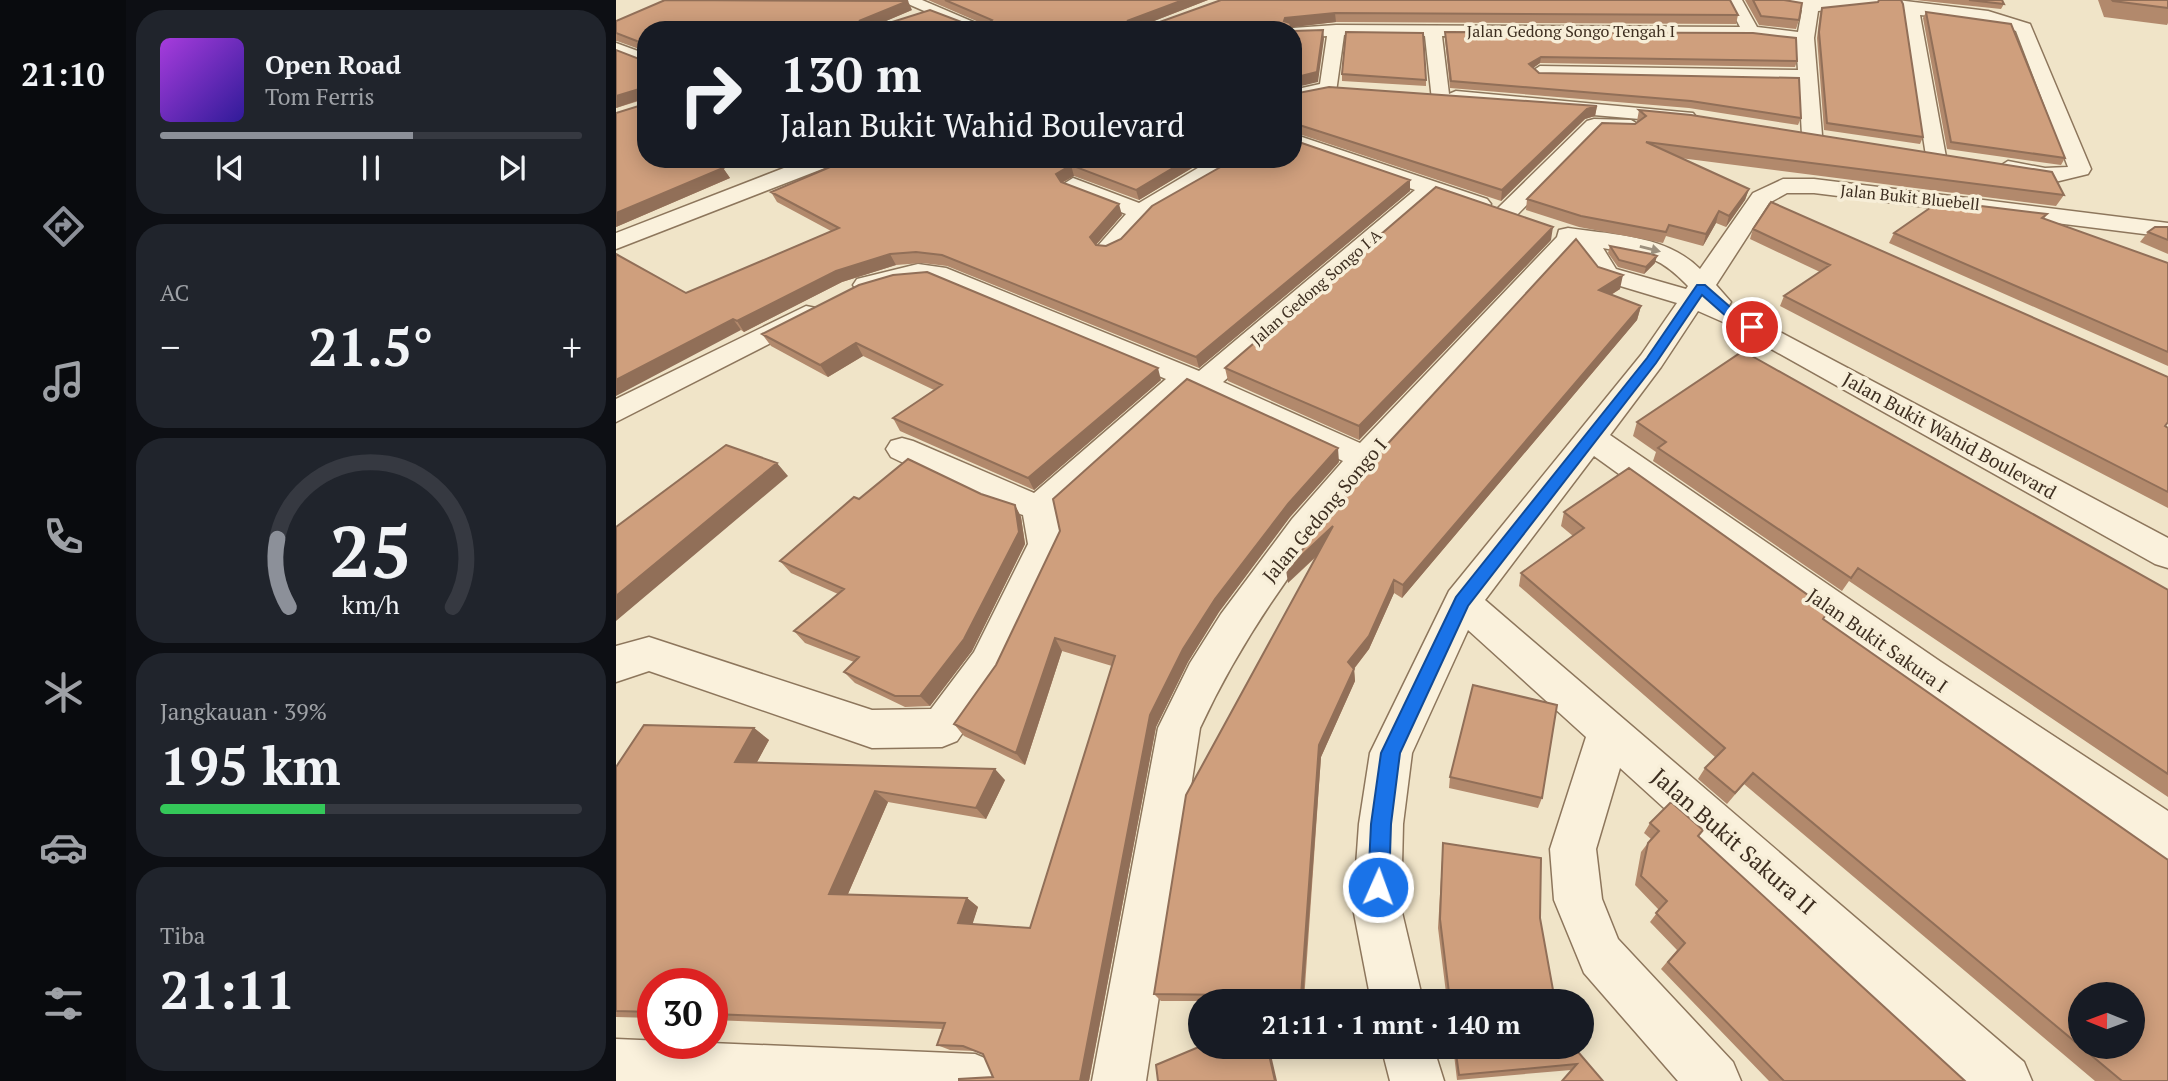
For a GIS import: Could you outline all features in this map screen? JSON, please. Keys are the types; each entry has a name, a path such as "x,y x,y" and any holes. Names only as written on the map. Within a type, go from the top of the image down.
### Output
{"street":[{"path":"907,0 962,21"},
{"path":"1734,0 1751,32"},
{"path":"1769,0 1811,7 1874,0"},
{"path":"1935,157 1908,5 2002,19 2022,25 2080,169 2069,175 1986,164"},
{"path":"1811,7 1805,38 1811,138"},
{"path":"908,19 934,10"},
{"path":"1329,88 1336,30"},
{"path":"1433,31 1439,96"},
{"name":"Jalan Gedong Songo Tengah I","path":"1302,32 1433,31 1536,52 1751,32 1805,38"},
{"path":"616,48 637,57"},
{"path":"1547,103 1536,52 1807,76"},
{"path":"1302,94 1329,88 1356,90"},
{"path":"1412,94 1547,103 1701,125 1594,125 1506,213"},
{"path":"1302,143 1549,228 1661,251 1678,261 1696,293"},
{"path":"1907,152 1960,160"},
{"path":"616,242 804,168"},
{"path":"1108,248 1142,211 1214,168"},
{"path":"1073,185 1117,204 1142,211"},
{"name":"Jalan Bukit Bluebell","path":"1761,198 1783,187 1814,186 2168,230"},
{"name":"Jalan Gedong Songo I A","path":"1039,508 1430,189"},
{"path":"1394,989 1377,908 1381,824 1391,753 1462,602 1651,360 1761,198 1786,209"},
{"path":"2030,211 2130,250"},
{"name":"Jalan Bukit Wahid Boulevard","path":"1549,228 1592,251 1606,275 1696,293 1732,316 2168,554"},
{"name":"Jalan Gedong Songo I","path":"1119,1081 1179,728 1192,698 1270,571 1365,458 1549,228"},
{"path":"616,412 837,298 886,278 918,272 937,273 1194,381 1365,458"},
{"name":"Jalan Bukit Sakura I","path":"1591,438 1927,674 2168,837"},
{"path":"616,665 628,658 649,654 873,729 942,728 988,664 1046,544 1047,527 1040,517 1039,508 1001,495 902,449"},
{"name":"Jalan Bukit Sakura II","path":"1462,602 2005,1081"},
{"path":"1609,732 1573,849 1578,900 1601,956 1714,1081"},
{"path":"1411,1059 1417,1081"},
{"path":"616,1066 975,1081"}],"building":[{"path":"665,0 908,1 859,21 637,21 637,41 616,33 616,21"},
{"path":"945,0 1183,0 1127,21 991,21"},
{"path":"1221,0 1730,0 1738,15 1335,13 1285,18 1284,21 1163,21"},
{"path":"1753,0 1802,3 1799,20 1761,16"},
{"path":"1879,0 1901,0 1903,4 1923,137 1827,123 1819,32 1822,8"},
{"path":"1969,0 2002,0 2004,4"},
{"path":"2168,0 2168,8 2113,1"},
{"path":"930,10 959,21 895,21"},
{"path":"1926,12 2011,24 2065,158 1951,142"},
{"path":"1323,30 1317,72 1302,76 1302,31"},
{"path":"1346,32 1423,33 1426,80 1342,74"},
{"path":"1445,32 1753,33 1796,38 1797,61 1541,57 1529,64 1539,73 1799,78 1801,118 1691,101 1451,81"},
{"path":"616,50 637,58 637,90 616,96"},
{"path":"1329,87 1597,106 1587,109 1502,190 1302,126 1302,92"},
{"path":"637,107 637,168 723,168 616,213 616,113"},
{"path":"1639,110 1691,115 2052,172 2064,195 1646,142 1749,189 1729,216 1719,211 1706,234 1669,225 1666,232 1581,216 1527,199 1602,123 1635,124 1646,116"},
{"path":"1302,143 1410,180 1196,357 942,255 916,252 890,254 836,271 737,321 733,319 616,380 616,254 686,293 839,228 771,192 828,168 1066,168 1056,174 1061,182 1119,204 1090,237 1096,245 1106,246 1121,239 1152,206 1219,168 1302,168"},
{"path":"1079,168 1173,168 1136,190"},
{"path":"1436,187 1553,227 1359,426 1225,368"},
{"path":"1940,201 2047,214 2042,218 2168,263 2168,352 1894,233"},
{"path":"1771,202 2168,377 2168,422 2165,426 2168,428 2168,492 1784,296 1830,265 1753,229"},
{"path":"2155,227 2168,227 2168,240 2148,232"},
{"path":"1576,239 1598,267 1623,275 1599,290 1641,306 1403,585 1394,580 1369,636 1348,662 1354,669 1319,745 1302,989 1188,989 1188,994 1154,994 1186,795 1333,526 1286,570 1382,450"},
{"path":"1610,246 1657,256 1646,267 1619,260"},
{"path":"927,272 1158,368 1028,478 893,418 942,385 856,343 820,365 762,334 859,285 893,275"},
{"path":"1743,351 2168,590 2168,774 1858,568 1851,578 1658,448 1666,442 1637,422"},
{"path":"1187,379 1338,448 1288,504 1215,599 1183,649 1150,715 1080,1081 959,1081 993,1077 983,1054 963,1046 937,1045 945,1023 728,1015 728,968 637,968 637,1012 616,1011 616,767 644,725 754,728 735,762 995,769 976,808 875,791 829,894 967,898 958,923 1030,928 1115,656 1055,638 1016,753 954,724 996,665 1060,531 1053,499"},
{"path":"726,445 777,463 616,596 616,527"},
{"path":"908,459 981,494 1015,505 1019,532 964,639 920,696 895,696 844,672 859,657 794,631 844,589 780,561 854,497 859,499"},
{"path":"1629,468 1829,610 1823,619 2168,860 2168,1081 2122,1081 2096,1059 2146,1059 2146,982 2068,982 2068,1036 1753,773 1735,793 1705,768 1725,748 1521,573 1584,528 1564,512"},
{"path":"1473,685 1557,705 1542,798 1450,777"},
{"path":"1671,802 1703,830 1698,836 1965,1081 1784,1081 1668,962 1685,943 1656,913 1667,901 1641,876 1648,843 1659,831 1650,823"},
{"path":"1443,843 1541,858 1540,918 1553,989 1449,989 1440,919"},
{"path":"1188,1051 1188,1059 1270,1059 1275,1081 1158,1081 1156,1065"},
{"path":"1457,1059 1584,1059 1603,1081 1562,1081 1577,1064 1459,1075"}],"route":[{"path":"1378,887 1381,824 1391,753 1462,602 1651,360 1701,288 1732,316 1752,327"}]}
